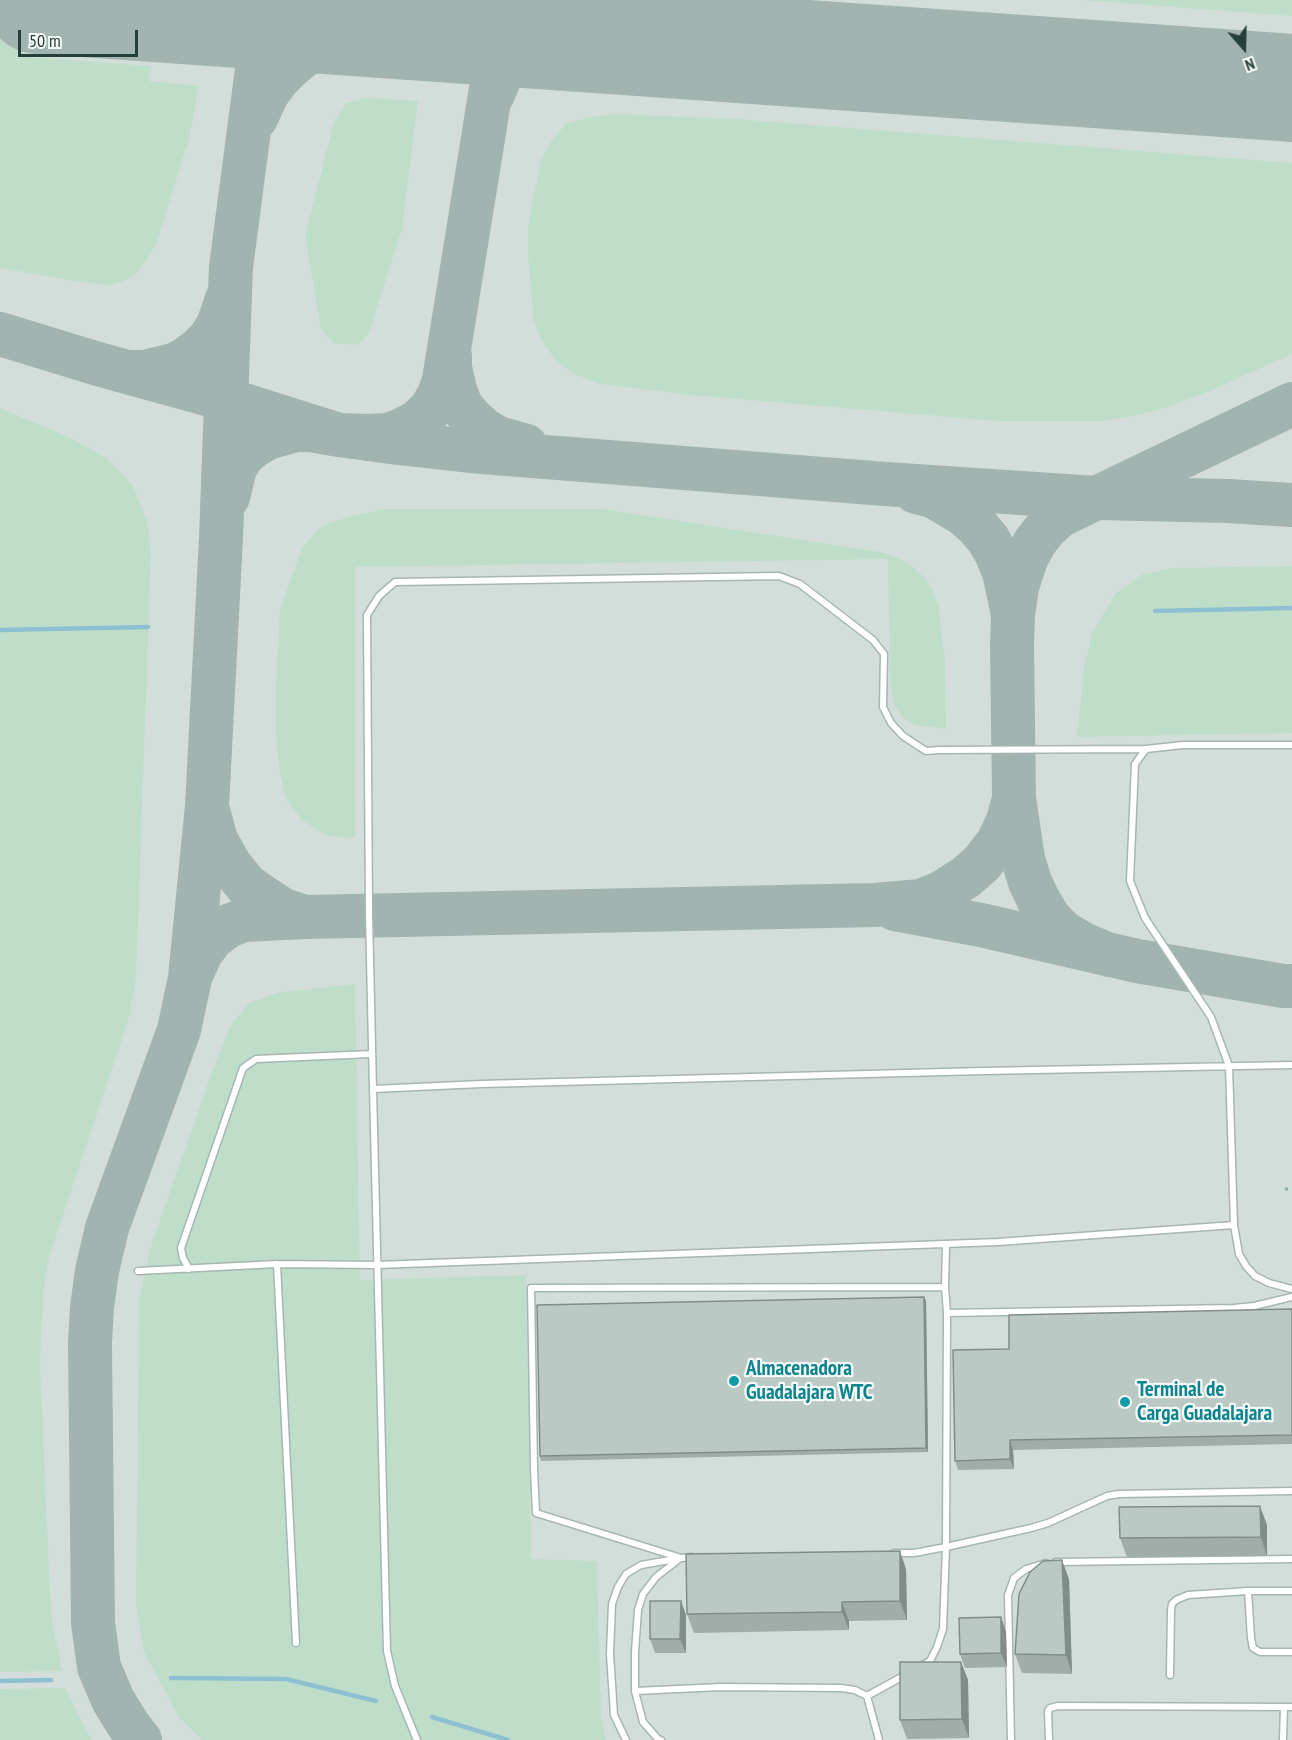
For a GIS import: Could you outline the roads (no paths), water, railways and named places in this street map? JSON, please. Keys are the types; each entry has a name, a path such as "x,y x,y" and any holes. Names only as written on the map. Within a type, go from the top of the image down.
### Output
{"lane":[{"path":"417,1740 395,1686 387,1651 369,915 367,615 379,596 395,582 779,576 800,584 873,640 884,654 883,707 891,723 903,736 926,751 1292,745"},
{"path":"1146,749 1135,764 1130,881 1145,918 1211,1017 1229,1066 1234,1225 1239,1254 1255,1276 1269,1283 1292,1289"},
{"path":"189,1269 181,1248 243,1068 256,1059 372,1054"},
{"path":"373,1089 481,1084 1292,1065"},
{"path":"138,1271 277,1264 377,1265 946,1244 1234,1225"},
{"path":"919,1667 930,1661 938,1647 943,1629 946,1547 946,1244"},
{"path":"277,1264 296,1643"},
{"path":"681,1558 537,1513 531,1288 945,1287"},
{"path":"946,1313 1234,1308 1292,1297"},
{"path":"890,1553 914,1553 946,1547 1048,1523 1107,1496 1119,1494 1292,1491"},
{"path":"626,1740 614,1714 610,1654 612,1604 618,1587 626,1575 641,1565 681,1558 704,1557"},
{"path":"661,1740 643,1722 635,1691 638,1610 643,1594 656,1576 681,1558"},
{"path":"1011,1740 1008,1595 1014,1578 1026,1569 1050,1562 1292,1559"},
{"path":"1170,1675 1172,1604 1182,1597 1248,1591 1292,1591"},
{"path":"1248,1591 1253,1648 1260,1652 1292,1652"},
{"path":"867,1696 909,1672"},
{"path":"635,1691 721,1687 855,1690 867,1696 879,1740"},
{"path":"1049,1740 1048,1711 1058,1706 1292,1707"},
{"path":"1283,1740 1284,1707"}],"waterway":[{"path":"1155,611 1292,608"},
{"path":"0,630 148,627"},
{"path":"171,1678 286,1679 376,1701"},
{"path":"0,1681 51,1680"},
{"path":"432,1717 508,1740"}],"place":[{"name":"Almacenadora Guadalajara WTC","path":"734,1381"},
{"name":"Terminal de Carga Guadalajara","path":"1125,1402"}]}
